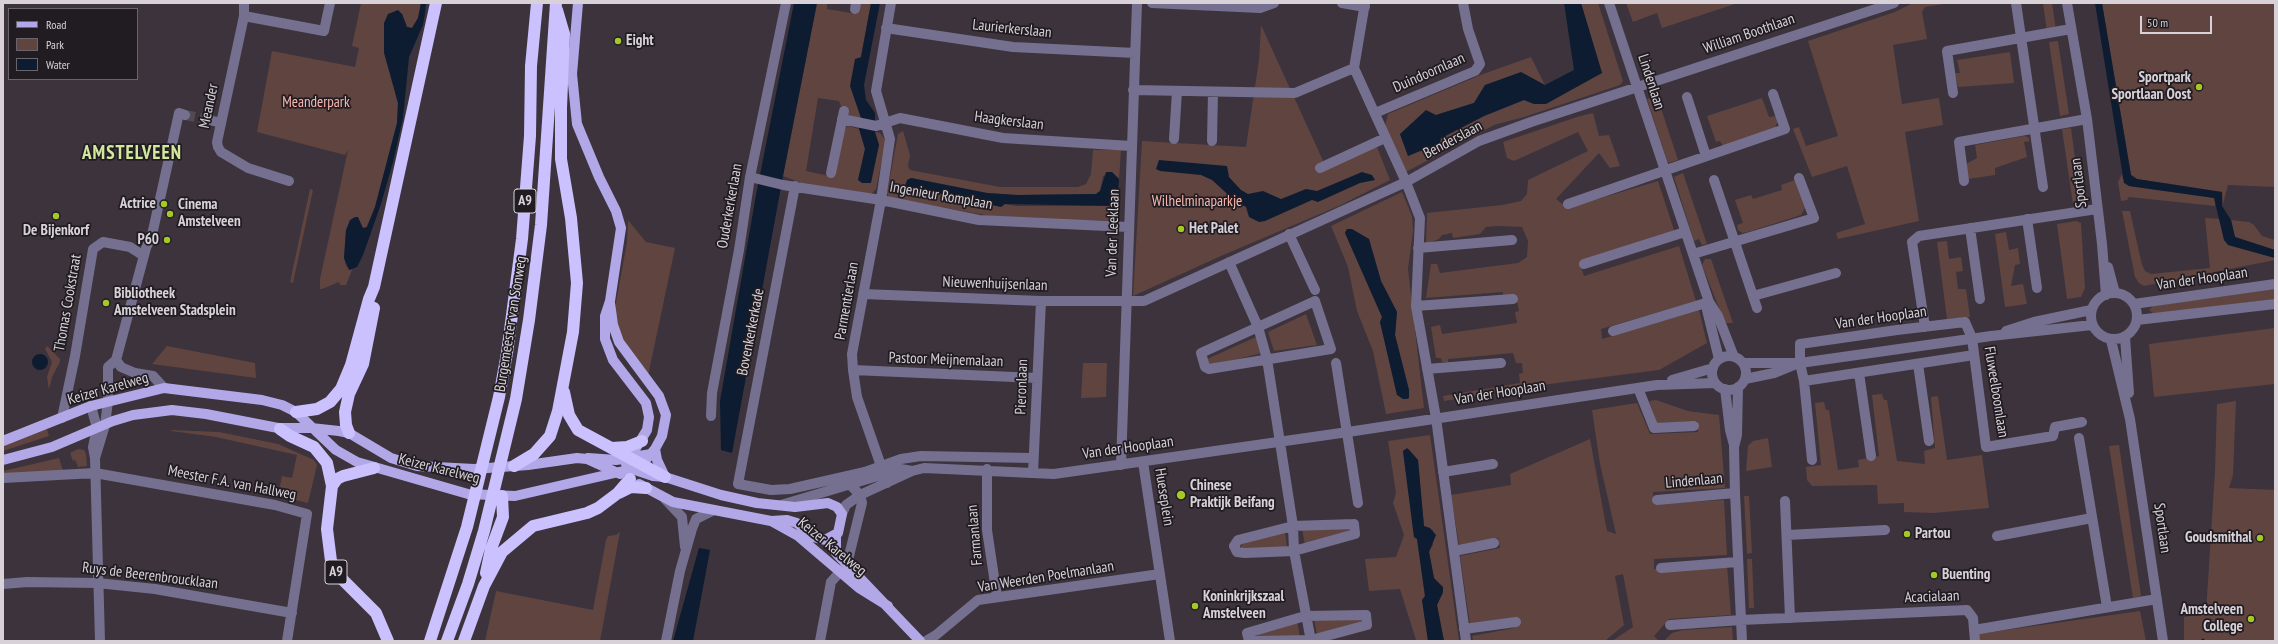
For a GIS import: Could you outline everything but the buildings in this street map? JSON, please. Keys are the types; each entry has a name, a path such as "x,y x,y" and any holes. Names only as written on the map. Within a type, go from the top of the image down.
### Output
{"highway":[{"path":"296,412 317,409 325,406 341,389 352,365 369,299 374,287 436,3"},
{"name":"Burgemeester van Sonweg","path":"430,641 467,528 499,397 522,239 530,136 531,66 537,3"},
{"name":"Burgemeester van Sonweg","path":"447,641 468,584 484,531 516,399 529,320 541,225 555,4"},
{"name":"A9","path":"514,466 534,454 550,436 563,387 573,332 577,283 571,218 561,159 560,108 564,34 562,22 555,4"},
{"path":"349,434 346,425 345,412 349,394 363,364 367,350 375,299 374,287"},
{"name":"A9","path":"563,387 569,415 574,426 583,434 610,448 632,467"},
{"name":"A9","path":"280,428 290,436 310,444 319,451 327,464 332,486 327,529 331,561 340,577 376,613 388,641"},
{"path":"610,448 627,447 642,440"},
{"path":"618,493 632,467 665,477"},
{"path":"332,486 337,479 344,476 374,468"},
{"path":"464,641 484,586 502,552 533,526 587,513 618,493 631,487 646,488"},
{"path":"484,586 491,550 503,517 502,496"}],"main road":[{"path":"578,3 572,74 577,124 599,177 616,211 620,228 610,301 604,316 605,339 613,360 646,403 648,423 632,467"},
{"path":"610,301 614,331 619,342 659,396 664,407 664,430 653,452 632,467"},
{"name":"Keizer Karelweg","path":"3,441 91,406 164,388 262,400 282,405 296,412 324,441 341,454 374,468 417,478 468,494 515,496 632,467"},
{"name":"Keizer Karelweg","path":"3,460 52,447 133,415 172,410 206,414 280,428 311,428 349,434 385,454 416,466 453,470 514,466 582,458 632,467"},
{"path":"653,452 665,477 721,495 757,503 795,507 828,503 837,507 842,514 841,528 836,536 825,540 817,539 798,523 787,520 771,521"},
{"path":"582,458 599,457 616,460 632,467 646,488"},
{"name":"Keizer Karelweg","path":"646,488 665,499 771,521 798,536 859,588 888,606"},
{"name":"Keizer Karelweg","path":"836,536 836,553 920,641"}],"street":[{"name":"Meander","path":"244,3 244,16 217,142 221,152 248,168 289,181"},
{"name":"Meander","path":"244,16 250,3"},
{"path":"244,16 324,31 330,3"},
{"name":"Ouderkerkerlaan","path":"711,416 712,392 754,178 786,3"},
{"name":"Parmentierlaan","path":"884,475 857,397 852,354 881,200 890,139 881,124 876,91 891,3"},
{"name":"Van der Leeklaan","path":"1121,465 1125,302 1137,3"},
{"path":"1152,3 1260,8 1274,3"},
{"path":"1342,3 1365,5 1354,68 1406,182 1420,218 1416,306 1436,418 1466,641"},
{"name":"Duindoornlaan","path":"1375,113 1475,71 1480,64 1468,29 1463,3"},
{"name":"Lindenlaan","path":"1609,3 1709,302 1718,316 1734,356"},
{"name":"William Boothlaan","path":"1637,88 1894,3"},
{"path":"2016,3 2043,187"},
{"name":"Sportlaan","path":"2067,3 2086,119 2097,209 2110,294"},
{"name":"Laurierkerslaan","path":"886,28 1013,47 1135,53"},
{"path":"1954,93 1947,51 2071,30"},
{"path":"1133,90 1295,93 1354,68"},
{"name":"Benderslaan","path":"1125,302 1144,301 1161,294 1289,234 1406,182 1478,141 1637,88"},
{"path":"1174,139 1176,91"},
{"path":"1212,141 1213,92"},
{"path":"1568,204 1785,129 1773,94"},
{"name":"Lindenlaan","path":"1687,97 1706,156"},
{"path":"100,641 97,583 95,458 93,446 101,427 108,401 112,364 145,252 152,235 179,113 185,115"},
{"path":"831,173 843,115 856,122 881,124"},
{"name":"Haagkerslaan","path":"881,124 900,118 1003,138 1131,146"},
{"path":"1964,181 1959,142 2034,127 2086,119"},
{"path":"206,120 221,123"},
{"path":"1320,168 1385,138"},
{"name":"Ingenieur Romplaan","path":"754,178 835,195 881,200 979,220 1128,227"},
{"path":"1693,254 1735,243 1814,218 1799,178"},
{"path":"1714,180 1757,308"},
{"name":"Bovenkerkerkade","path":"795,186 738,484 771,490 790,489 846,481"},
{"path":"1925,327 1912,242 1919,236 2097,209"},
{"path":"2027,219 2037,288"},
{"path":"1970,228 1980,299"},
{"path":"1584,264 1686,232"},
{"path":"1289,234 1316,290"},
{"path":"1418,248 1512,240"},
{"name":"Thomas Cookstraat","path":"62,418 75,356 92,249 102,242 130,247 145,252"},
{"path":"1229,262 1258,327 1267,359 1281,441 1293,526 1294,551 1305,616 1311,640"},
{"path":"1753,296 1836,273"},
{"name":"Van der Hooplaan","path":"2134,304 2275,284"},
{"name":"Nieuwenhuijsenlaan","path":"863,294 1041,301 1125,302"},
{"path":"2110,294 2122,295 2134,304 2137,320 2135,327 2124,337 2111,340 2100,335 2092,325 2092,310 2094,304 2110,294"},
{"path":"1416,306 1513,299"},
{"name":"Pieronlaan","path":"1033,473 1041,301"},
{"path":"1314,301 1331,349 1209,369 1205,367 1201,353 1258,327 1314,301"},
{"path":"1613,331 1709,302"},
{"name":"Lindenlaan","path":"1709,302 1707,310 1719,359"},
{"path":"2137,320 2275,304"},
{"path":"1991,336 2034,322 2092,310"},
{"name":"Van der Hooplaan","path":"1812,460 1804,381 1800,363 1800,344 1965,322 1972,338"},
{"path":"1743,363 1800,363 1972,338 2092,325"},
{"name":"Sportlaan","path":"2124,337 2130,419 2163,641"},
{"name":"Fluweelboomlaan","path":"1972,338 1986,447 2052,436 2055,427 2082,422"},
{"name":"Sportlaan","path":"2111,340 2130,419"},
{"path":"1804,381 1974,355"},
{"path":"1741,383 1745,368 1743,363 1734,356 1719,359 1712,368 1715,383 1725,389 1800,363"},
{"path":"1427,369 1501,362"},
{"path":"1336,363 1358,503"},
{"path":"112,364 134,373 153,376 164,388"},
{"path":"1918,364 1929,441"},
{"name":"Van der Hooplaan","path":"1657,385 1712,368"},
{"name":"Pastoor Meijnemalaan","path":"853,370 1037,378"},
{"path":"1858,373 1871,456"},
{"name":"Van der Hooplaan","path":"884,475 901,469 912,471 924,468 1054,474 1348,432 1657,385 1715,383"},
{"name":"Lindenlaan","path":"1734,447 1737,435 1741,383"},
{"path":"1638,388 1654,428 1694,426"},
{"name":"Lindenlaan","path":"1725,389 1730,430 1734,447 1737,562 1742,641"},
{"path":"91,406 101,427"},
{"path":"2079,438 2107,607"},
{"name":"Van der Hooplaan","path":"842,514 846,505 884,475 900,459 921,456 1033,458"},
{"name":"Hueseplein","path":"1143,462 1170,641"},
{"path":"1443,472 1493,464"},
{"name":"Farmanlaan","path":"987,470 987,530 997,597"},
{"path":"3,478 95,473"},
{"name":"Meester F.A. van Hallweg","path":"95,473 275,505 307,514 287,641"},
{"path":"781,505 846,481 884,475"},
{"path":"820,641 831,582 838,571 847,564 862,503 860,495 846,481"},
{"name":"Lindenlaan","path":"1657,500 1735,493"},
{"path":"665,499 682,517 685,551"},
{"path":"1785,502 1790,618"},
{"path":"666,641 685,551 696,519 714,510"},
{"path":"1997,536 2092,518"},
{"path":"1354,524 1355,534 1294,551 1245,553 1237,552 1234,546 1238,540 1293,526 1354,524"},
{"path":"1787,535 1885,530"},
{"path":"1454,551 1494,542"},
{"path":"1661,568 1737,562"},
{"name":"Van Weerden Poelmanlaan","path":"926,641 939,638 978,600 1160,574"},
{"name":"Ruys de Beerenbroucklaan","path":"3,584 34,582 97,583 155,589 292,613"},
{"path":"1975,641 1974,630 2157,599"},
{"name":"Acacialaan","path":"1741,620 1967,610 1973,618 1974,630"},
{"path":"1366,615 1367,625 1311,640 1249,641 1247,633 1305,616 1366,615"},
{"path":"1670,625 1741,620"},
{"path":"1464,629 1516,622"}],"green space":[{"name":"Meanderpark","path":"361,3 421,3 418,18 412,28 407,27 402,14 395,93 398,103 397,123 375,207 366,228 363,228 360,223 346,230 344,258 346,266 352,270 346,285 340,285 339,282 320,289 320,279 348,150 345,155 257,132 272,51 355,67 359,48 352,46"},
{"path":"817,3 827,3 827,9 857,14 859,3 871,3 861,57 862,121 844,114 839,101 818,98 806,171 834,177 843,130 848,126 859,129 864,143 865,149 858,180 879,145 875,132 880,133 886,141 876,189 871,194 802,183 783,176"},
{"path":"1581,3 1598,3 1623,81 1620,85 1524,117 1494,125 1406,172 1385,126 1388,114 1483,74 1531,57 1545,85 1485,85 1474,103 1436,115 1400,134 1408,156 1484,116 1524,100 1534,104 1602,73"},
{"path":"1626,3 1738,3 1662,28 1657,13 1633,22"},
{"path":"1913,3 1950,3 1925,7 1922,12 1927,39 1893,45 1902,104 1939,98 1943,125 1905,132 1919,221 1838,239 1836,233 1865,224 1847,166 1812,177 1793,129 1799,127 1806,146 1838,136 1808,41 1895,12"},
{"path":"2043,3 2052,3 2056,30 2047,32"},
{"name":"Sportpark Sportlaan Oost","path":"2102,3 2275,3 2275,187 2228,185 2223,204 2222,192 2137,179 2131,175"},
{"name":"Wilhelminaparkje","path":"1261,25 1325,165 1377,147 1390,180 1341,205 1221,256 1133,296 1142,141 1246,147 1259,60"},
{"path":"2058,41 2069,114 2060,116 2049,42"},
{"path":"2010,52 2014,83 1958,87 1955,73 1960,73 1957,60"},
{"path":"1657,96 1678,160 1668,163 1647,99"},
{"path":"1762,98 1769,117 1776,116 1778,121 1774,130 1723,146 1720,141 1716,142 1707,116"},
{"path":"1593,113 1599,136 1609,135 1620,166 1610,168 1599,153 1556,199 1568,208 1658,181 1676,236 1581,267 1584,276 1679,246 1696,301 1601,329 1602,339 1699,310 1707,343 1659,370 1534,386 1444,401 1443,396 1520,383 1519,374 1523,373 1522,363 1516,363 1513,353 1448,359 1448,362 1442,362 1441,358 1436,358 1431,327 1440,325 1442,334 1517,323 1515,312 1519,311 1517,302 1503,304 1503,292 1426,298 1431,264 1437,264 1440,273 1518,263 1527,257 1528,241 1522,227 1497,226 1486,227 1480,234 1453,238 1452,233 1442,235 1439,239 1426,244 1427,213 1502,205 1521,201 1527,194 1528,180 1588,151 1578,132 1514,161 1507,158 1503,142"},
{"path":"2071,128 2081,202 2073,204 2062,129"},
{"path":"903,131 910,155 908,166 910,170 1000,187 1078,187 1086,184 1091,174 1093,150 1121,150 1119,179 1112,172 1103,176 1100,191 1096,194 1017,195 987,193 911,178 926,194 938,193 1016,206 1117,206 1117,221 1008,219 889,198 887,193 898,134"},
{"path":"2024,136 2028,137 2030,141 2024,142 2027,157 1995,168 1995,175 1968,179 1966,164 1977,158 1975,145"},
{"path":"1683,173 1707,244 1702,245 1699,239 1694,241 1674,177"},
{"path":"2122,174 2123,179 2129,186 2215,198 2215,206 2129,197 2127,200 2121,201 2118,182"},
{"path":"1795,180 1805,208 1801,215 1748,232 1742,233 1738,230 1737,225 1743,223 1735,200 1751,195 1753,199 1782,190 1781,185"},
{"path":"310,189 313,190 293,283 290,282"},
{"path":"1402,192 1412,216 1413,231 1408,269 1424,408 1386,414 1373,351 1357,311 1348,267 1331,226","holes":["1347,229 1369,239 1381,281 1397,312 1395,335 1409,390 1397,395 1380,322 1382,317 1345,233"]},
{"path":"2122,211 2130,211 2142,265 2145,271 2151,274 2210,268 2205,218 2221,219 2224,240 2229,245 2275,258 2275,260 2144,286 2139,283 2135,277"},
{"path":"628,220 646,242 675,248 648,376 619,336 615,308 627,242"},
{"path":"2231,220 2249,222 2254,225 2262,236 2275,240 2275,250 2235,237"},
{"path":"2076,221 2081,223 2085,288 2081,297 2067,299 2057,224"},
{"path":"2006,232 2009,250 2018,248 2020,264 2015,265 2011,286 2023,284 2027,304 2005,307 1995,234"},
{"path":"1947,241 1949,259 1961,257 1963,271 1956,272 1958,289 1966,289 1970,317 1947,319 1937,242"},
{"path":"1705,259 1711,259 1733,323 1726,323 1717,303 1702,265"},
{"path":"2275,289 2275,299 2159,313 2153,313 2149,310 2153,306"},
{"path":"1306,314 1317,345 1274,351 1268,332"},
{"path":"2275,328 2275,384 2154,397 2149,344"},
{"path":"1256,337 1262,353 1209,366 1207,359"},
{"path":"47,346 60,359 60,362 52,377 49,390 47,377 52,362 45,349"},
{"path":"167,346 255,363 256,378 152,364"},
{"path":"1083,363 1107,363 1106,397 1081,398"},
{"path":"1882,394 1884,400 1887,400 1897,461 1925,464 1924,451 1935,448 1931,397 1938,396 1947,460 1982,455 1989,508 1933,513 1904,512 1904,503 1878,504 1877,485 1812,486 1807,480 1806,467 1821,465 1815,403 1824,402 1826,410 1829,410 1838,470 1859,467 1858,460 1879,456 1872,395"},
{"path":"1656,400 1688,411 1719,415 1725,488 1653,492 1654,504 1724,500 1727,555 1654,559 1654,569 1727,565 1731,615 1669,619 1654,636 1659,641 1612,641 1633,627 1623,574 1615,576 1624,625 1605,641 1473,641 1472,636 1514,628 1513,618 1470,625 1460,556 1500,548 1498,538 1459,545 1451,495 1511,485 1510,474 1590,439 1607,531 1616,534 1600,464 1592,410 1637,403 1650,434 1698,432 1697,421 1657,423 1649,401"},
{"path":"2236,401 2233,475 2229,488 2275,490 2275,641 2184,641 2184,617 2206,613 2215,471 2217,404"},
{"path":"47,429 49,436 3,451 3,446"},
{"path":"171,431 219,432 278,444 314,460 317,465 308,503 278,496 282,476 292,478 297,455 216,437"},
{"path":"1430,435 1459,641 1444,641 1437,605 1443,593 1434,578 1429,551 1433,545 1433,530 1424,527 1418,460 1409,449 1403,451 1414,537 1417,539 1425,596 1422,600 1428,641 1416,640 1400,589 1369,591 1365,559 1396,557 1404,535 1393,503 1396,493 1388,441"},
{"path":"1768,438 1772,467 1746,471 1748,446 1753,441"},
{"path":"2119,445 2141,596 2133,598 2109,446"},
{"path":"78,449 84,450 86,454 87,466 78,467 75,460 73,461 70,453"},
{"path":"59,458 63,471 3,474 3,471"},
{"path":"1744,496 1749,496 1752,553 1747,554"},
{"path":"1349,527 1350,533 1305,545 1302,528"},
{"path":"620,532 600,641 485,641 496,591 593,610 606,540 608,536 616,535"},
{"path":"1285,532 1287,547 1242,549 1241,545 1250,540"},
{"path":"1747,559 1752,559 1754,608 1749,608"},
{"path":"2140,611 2146,641 1978,641 1978,634"},
{"path":"1360,617 1361,623 1317,635 1314,619"},
{"path":"1297,621 1300,638 1257,638 1256,633"},
{"path":"1732,627 1733,641 1664,641 1672,633 1683,630"}],"water":[{"path":"421,3 426,3 423,25 409,57 403,118 393,162 381,204 363,255 357,267 349,270 344,258 346,230 350,220 355,217 358,217 363,228 367,227 375,207 397,123 398,103 384,53 384,23 388,14 398,10 402,14 407,27 412,28 418,18"},
{"path":"794,3 817,3 783,176 732,453 721,450 720,401 756,195"},
{"path":"871,3 880,3 864,85 866,100 875,113 875,132 879,145 871,183 862,183 858,180 865,149 859,129 862,121 850,86 855,59 861,57"},
{"path":"1564,3 1581,3 1602,73 1546,104 1534,104 1524,100 1484,116 1441,138 1440,143 1408,156 1400,134 1426,110 1436,115 1474,103 1485,85 1521,72 1545,85 1574,70"},
{"path":"2095,3 2102,3 2131,175 2137,179 2222,192 2222,206 2231,220 2235,237 2275,250 2275,258 2228,245 2224,240 2214,198 2129,186 2124,183"},
{"path":"1159,160 1227,166 1229,177 1241,190 1248,194 1263,191 1281,199 1306,189 1317,191 1362,172 1372,175 1375,180 1360,183 1318,202 1312,200 1265,221 1259,222 1249,217 1246,207 1234,200 1212,180 1201,175 1160,171 1156,169"},
{"path":"1106,172 1112,172 1119,179 1117,206 1005,204 1001,207 938,193 926,194 904,189 907,180 911,178 987,193 1017,195 1096,194 1100,191"},
{"path":"1347,229 1352,229 1369,239 1381,281 1397,312 1395,335 1409,390 1409,398 1407,399 1403,399 1397,395 1380,322 1382,317 1345,233"},
{"path":"40,354 46,356 48,362 46,368 40,370 34,368 32,362 34,356"},
{"path":"1407,448 1418,460 1424,526 1430,528 1436,535 1429,552 1434,578 1443,587 1443,592 1437,605 1444,641 1428,641 1422,600 1425,596 1417,539 1414,537 1403,451"},
{"path":"699,548 710,550 693,641 673,641"}],"tunnel":[{"path":"185,115 206,119"}],"place":[{"name":"Eight","path":"618,41"},
{"name":"Sportpark Sportlaan Oost","path":"2199,87"},
{"name":"Actrice","path":"164,204"},
{"name":"Cinema Amstelveen","path":"170,214"},
{"name":"De Bijenkorf","path":"56,216"},
{"name":"Het Palet","path":"1181,229"},
{"name":"P60","path":"167,240"},
{"name":"Bibliotheek Amstelveen Stadsplein","path":"106,303"},
{"name":"Chinese Praktijk Beifang","path":"1181,495"},
{"name":"Partou","path":"1907,534"},
{"name":"Goudsmithal","path":"2260,538"},
{"name":"Buenting","path":"1934,575"},
{"name":"Koninkrijkszaal Amstelveen","path":"1195,606"},
{"name":"Amstelveen College","path":"2251,619"}],"district":[{"name":"AMSTELVEEN","path":"132,154"}]}
